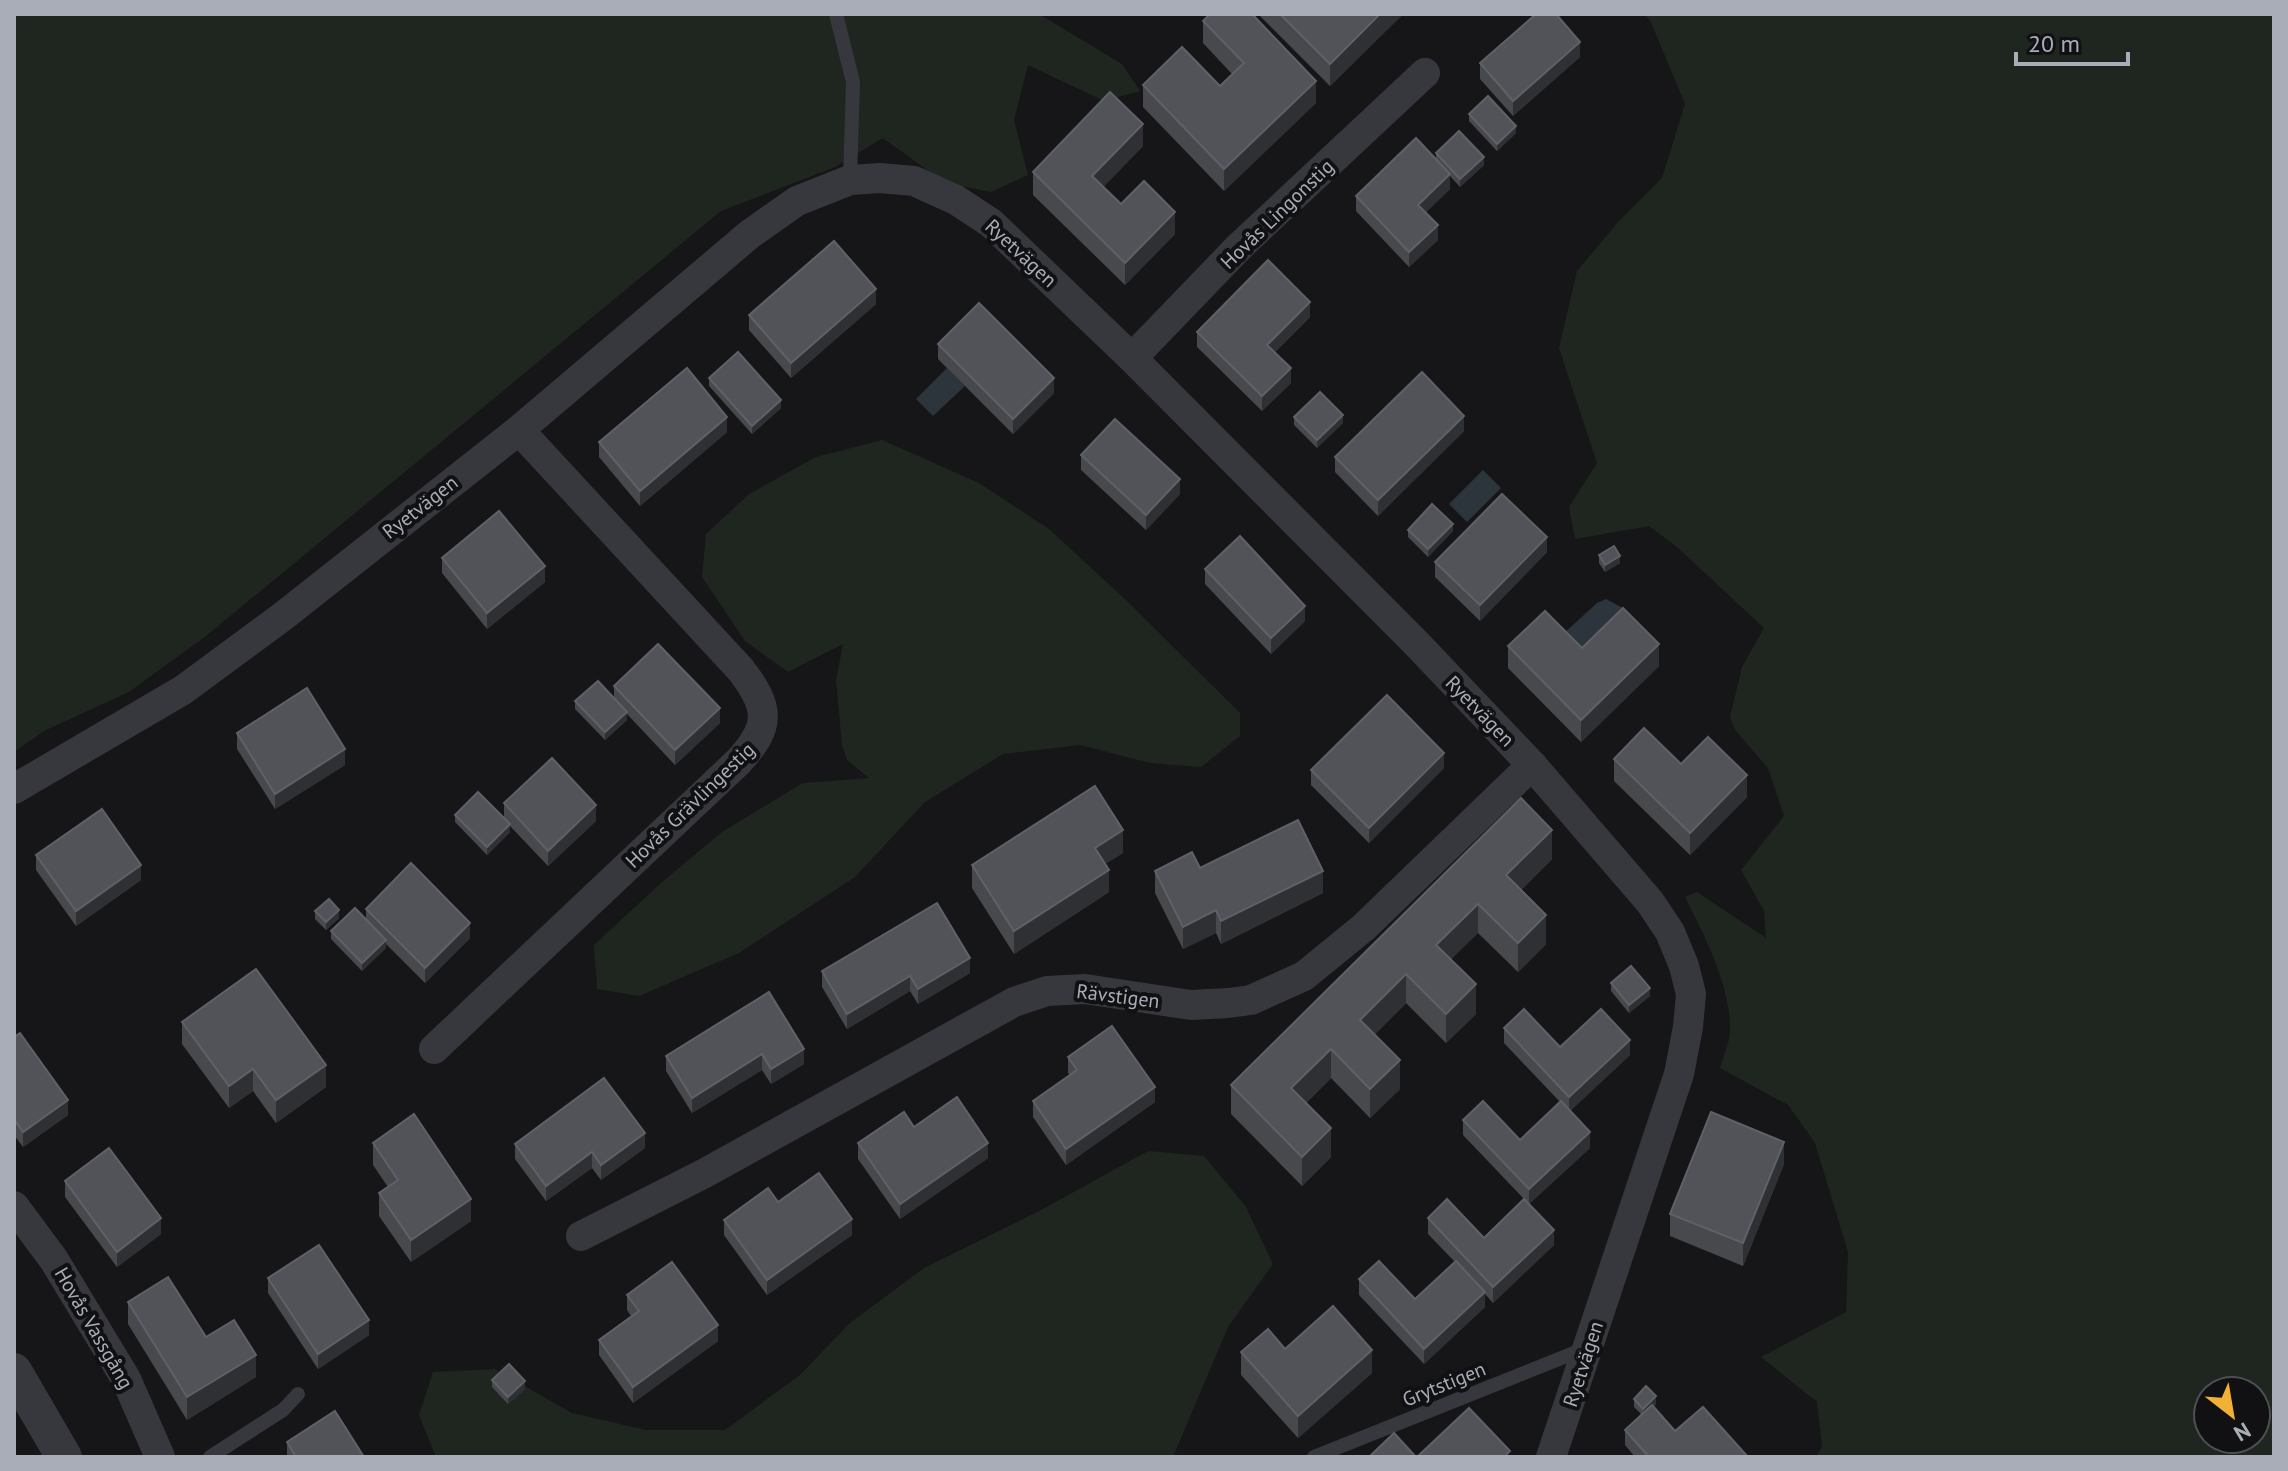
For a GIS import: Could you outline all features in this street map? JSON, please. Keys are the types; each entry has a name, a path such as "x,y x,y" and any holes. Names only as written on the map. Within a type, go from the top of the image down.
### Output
{"street":[{"name":"Hovås Lingonstig","path":"1132,358 1248,239 1425,73"},
{"name":"Ryetvägen","path":"14,789 183,690 282,617 519,430 750,234 797,201 850,180 880,178 914,181 956,200 998,229 1132,358 1416,643 1532,765 1650,902 1670,932 1691,994 1679,1074 1551,1457"},
{"name":"Hovås Grävlingestig","path":"434,1049 739,761 757,741 764,718 757,692 741,670 519,430"},
{"name":"Rävstigen","path":"581,1236 705,1173 1014,1002 1047,991 1085,989 1191,1005 1228,1003 1251,1000 1304,976 1364,927 1532,765"},
{"name":"Hovås Vassgång","path":"14,1206 54,1260 126,1379 160,1457"},
{"path":"14,1371 64,1457"}],"lane":[{"path":"836,14 853,82 850,180"},
{"name":"Grytstigen","path":"1314,1457 1588,1347"},
{"path":"210,1457 283,1410 298,1394"}],"shaded area":[{"path":"14,14 1039,14 1122,64 1140,91 1104,101 1028,65 1014,120 1028,175 991,192 945,183 883,138 835,167 721,211 206,636 129,692 44,731 14,752"},
{"path":"1644,14 2274,14 2274,1457 1816,1457 1822,1447 1817,1402 1761,1357 1846,1312 1848,1252 1815,1143 1788,1105 1720,1068 1730,1032 1726,997 1715,962 1685,897 1697,892 1766,938 1764,911 1741,870 1784,816 1768,768 1735,730 1730,717 1742,667 1764,628 1677,547 1649,526 1575,539 1569,507 1597,463 1559,348 1577,271 1618,222 1662,178 1685,104 1650,20"},
{"path":"947,368 965,386 933,416 916,399"},
{"path":"882,440 979,483 1049,529 1240,713 1240,736 1201,767 1150,763 1080,745 1003,754 925,802 855,877 739,953 639,996 597,989 594,945 722,832 803,783 869,778 847,760 842,745 836,680 843,644 788,672 745,641 702,577 706,534 749,494 816,457"},
{"path":"1483,470 1501,488 1467,522 1449,504"},
{"path":"1606,599 1623,608 1577,653 1561,636 1597,603"},
{"path":"1148,1151 1204,1156 1246,1207 1273,1264 1228,1327 1173,1457 436,1457 419,1415 433,1372 495,1369 572,1413 646,1430 725,1430 800,1375 850,1323 924,1268 1043,1209"}],"building":[{"path":"1210,14 1252,14 1316,81 1224,169 1143,85 1182,47 1220,86 1244,63 1203,21"},
{"path":"1280,14 1380,14 1330,64"},
{"path":"1536,14 1556,14 1580,42 1513,101 1480,63"},
{"path":"1110,92 1143,124 1092,176 1121,204 1144,181 1175,212 1125,263 1033,172"},
{"path":"1488,96 1516,126 1497,144 1469,114"},
{"path":"1459,131 1484,157 1460,179 1436,153"},
{"path":"1416,138 1450,174 1418,205 1438,225 1409,252 1356,196"},
{"path":"834,241 876,289 791,363 749,315"},
{"path":"1268,260 1310,302 1267,345 1291,368 1262,396 1197,332"},
{"path":"979,303 1054,378 1013,419 938,344"},
{"path":"738,352 781,400 752,426 709,378"},
{"path":"687,368 727,417 640,491 599,442"},
{"path":"1422,372 1464,416 1378,500 1335,457"},
{"path":"1320,392 1343,415 1317,440 1294,417"},
{"path":"1115,419 1180,479 1146,515 1081,455"},
{"path":"1502,494 1547,537 1480,605 1435,562"},
{"path":"1432,504 1453,524 1428,549 1408,530"},
{"path":"499,511 545,566 487,613 442,558"},
{"path":"1240,536 1305,606 1271,638 1205,569"},
{"path":"1614,546 1620,556 1605,565 1599,555"},
{"path":"1623,608 1659,644 1581,720 1508,646 1545,611 1582,648"},
{"path":"658,644 720,708 675,750 614,686"},
{"path":"598,681 627,712 605,732 575,701"},
{"path":"307,688 345,749 275,794 237,733"},
{"path":"1387,695 1444,753 1369,828 1311,770"},
{"path":"1644,728 1681,764 1708,737 1747,775 1690,833 1614,759"},
{"path":"552,758 596,805 548,851 504,803"},
{"path":"1095,786 1123,830 1095,848 1109,870 1014,931 972,865"},
{"path":"478,792 510,824 487,847 455,815"},
{"path":"1521,798 1552,830 1506,875 1546,915 1518,943 1478,904 1436,945 1476,984 1446,1014 1406,974 1360,1020 1400,1060 1370,1089 1331,1049 1291,1088 1331,1128 1302,1157 1231,1085"},
{"path":"102,809 141,865 76,911 36,855"},
{"path":"1298,820 1323,871 1221,921 1216,910 1183,927 1155,871 1192,852 1200,868"},
{"path":"411,863 470,923 425,968 366,909"},
{"path":"329,899 339,910 326,922 315,911"},
{"path":"937,903 970,958 918,989 910,976 847,1014 822,971"},
{"path":"355,908 386,940 362,963 331,931"},
{"path":"1631,966 1650,988 1629,1005 1611,983"},
{"path":"256,969 326,1065 276,1100 253,1069 229,1086 182,1022"},
{"path":"769,992 804,1049 771,1069 762,1054 692,1098 666,1056"},
{"path":"1524,1009 1560,1047 1601,1009 1630,1040 1569,1097 1504,1028"},
{"path":"1112,1026 1155,1087 1066,1149 1033,1101 1077,1070 1068,1057"},
{"path":"20,1033 68,1100 23,1132 14,1119 14,1037"},
{"path":"604,1078 645,1133 601,1165 592,1152 546,1186 515,1144"},
{"path":"957,1097 988,1143 900,1204 858,1143 904,1112 914,1127"},
{"path":"1483,1101 1520,1140 1561,1101 1590,1132 1529,1189 1463,1120"},
{"path":"1711,1112 1784,1142 1743,1243 1670,1214"},
{"path":"414,1114 471,1199 411,1240 379,1193 398,1180 373,1143"},
{"path":"109,1148 161,1218 117,1252 65,1181"},
{"path":"819,1173 852,1219 767,1280 724,1220 768,1188 778,1202"},
{"path":"1447,1199 1484,1238 1524,1199 1554,1230 1493,1287 1428,1218"},
{"path":"319,1245 369,1320 318,1354 268,1278"},
{"path":"1379,1261 1415,1299 1456,1261 1485,1292 1424,1349 1359,1279"},
{"path":"672,1262 718,1325 633,1387 599,1340 639,1311 627,1295"},
{"path":"168,1277 206,1337 234,1320 256,1355 187,1397 128,1302"},
{"path":"1333,1306 1372,1350 1298,1416 1241,1352 1268,1329 1285,1349"},
{"path":"509,1364 525,1381 508,1397 492,1380"},
{"path":"1646,1386 1656,1396 1643,1409 1634,1399"},
{"path":"1652,1405 1675,1431 1703,1407 1748,1457 1649,1457 1625,1430"},
{"path":"1469,1408 1510,1451 1504,1457 1417,1457"},
{"path":"335,1411 364,1457 296,1457 287,1442"},
{"path":"1394,1433 1416,1457 1369,1457"}]}
